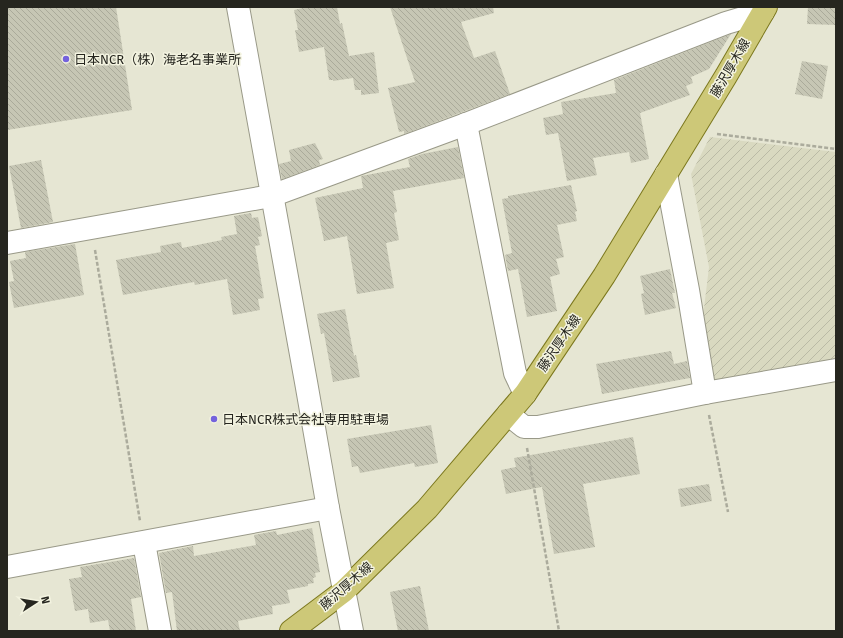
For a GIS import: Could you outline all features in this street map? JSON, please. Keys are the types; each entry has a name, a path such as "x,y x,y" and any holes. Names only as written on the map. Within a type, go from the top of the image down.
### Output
{"main road":[{"name":"藤沢厚木線","path":"292,631 344,590 516,421 525,394 604,276 693,131 765,9"}],"street":[{"path":"238,7 271,196 352,631"},
{"path":"7,242 271,196 466,124 765,9"},
{"path":"466,124 515,372 525,394"},
{"path":"666,174 688,290 705,393"},
{"path":"516,421 538,426 705,393 836,370"},
{"path":"7,567 328,508"},
{"path":"144,543 160,631"}],"path":[{"path":"693,131 836,149"},
{"path":"91,228 144,543"},
{"path":"705,393 728,512"},
{"path":"516,421 559,631"}],"shaded area":[{"path":"710,137 836,152 836,363 713,385 701,333 709,267 691,174"}],"building":[{"name":"日本NCR（株）海老名事業所","path":"7,7 116,7 132,110 7,130"},
{"path":"307,7 337,7 349,56 374,52 379,93 361,95 361,90 355,90 353,78 333,81 329,80 324,47 299,52 295,30 298,30 294,10"},
{"path":"390,7 493,7 494,13 461,22 474,58 495,51 510,94 404,134 404,131 399,132 388,88 415,82"},
{"path":"808,7 836,7 836,25 807,24"},
{"path":"731,34 709,69 691,77 693,83 686,86 690,95 640,113 649,159 631,163 629,152 593,158 597,175 567,181 558,133 546,135 543,118 563,114 561,102 616,93 614,80"},
{"path":"802,61 828,66 822,99 795,94"},
{"path":"315,143 323,159 319,160 320,165 282,179 279,164 291,161 289,150"},
{"path":"458,147 464,178 393,191 397,212 394,213 399,240 386,243 394,288 357,294 347,236 324,241 315,198 363,188 361,176 410,167 408,159 422,154"},
{"path":"41,160 53,222 21,228 9,166"},
{"path":"571,185 577,211 575,212 577,221 557,225 564,257 556,259 560,274 550,277 557,311 527,317 518,269 508,271 505,255 512,253 502,199 508,198 508,196"},
{"path":"251,213 252,218 258,217 262,236 258,237 260,245 255,246 264,298 258,299 260,310 233,315 227,279 195,285 194,282 123,295 116,260 161,252 160,246 181,242 182,248 222,240 221,237 237,234 234,216"},
{"path":"75,244 84,295 14,308 9,282 14,281 10,261 26,258 25,252"},
{"path":"670,269 675,293 672,293 676,308 645,315 641,294 644,293 640,276"},
{"path":"345,309 354,356 356,355 360,377 333,382 324,333 321,334 317,314"},
{"path":"671,351 674,364 687,361 690,378 602,394 596,364"},
{"path":"431,425 438,463 415,467 414,463 360,473 358,466 352,467 347,439"},
{"path":"633,437 640,474 583,484 595,547 554,554 542,487 506,494 501,470 516,467 514,458"},
{"path":"709,484 712,501 681,507 678,489"},
{"path":"312,528 320,572 315,573 316,577 313,578 314,583 308,584 308,586 287,590 290,603 272,606 273,614 238,621 240,631 177,631 172,592 166,593 159,553 193,546 194,556 256,545 254,535 276,531 277,535"},
{"path":"134,558 141,597 131,599 136,631 110,631 108,620 90,623 88,609 75,611 69,579 82,577 80,567"},
{"path":"420,586 429,631 398,631 390,592"}],"place":[{"name":"日本NCR（株）海老名事業所","path":"66,59"},
{"name":"日本NCR株式会社専用駐車場","path":"214,419"}]}
